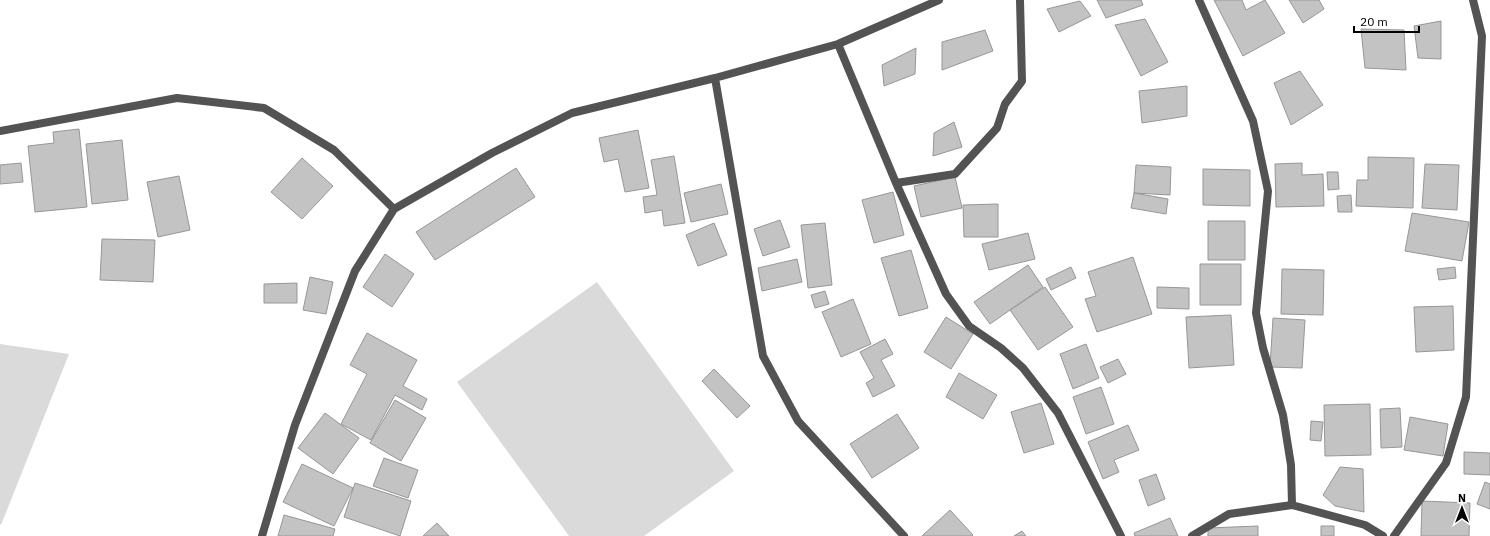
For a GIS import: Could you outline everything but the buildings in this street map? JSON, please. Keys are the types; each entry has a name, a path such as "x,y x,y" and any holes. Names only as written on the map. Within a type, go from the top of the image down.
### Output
{"street":[{"path":"262,536 295,425 355,271 394,209 492,153 572,113 715,78 838,44 939,0"},
{"path":"896,183 955,174 997,128 1005,104 1022,81 1020,0"},
{"path":"1199,0 1253,121 1268,191 1256,313 1263,348 1283,415 1291,465 1292,505"},
{"path":"1394,536 1446,463 1466,397 1482,36 1473,0"},
{"path":"838,44 896,183 946,294 969,326 1001,348 1023,368 1058,413 1121,536"},
{"path":"715,78 763,356 798,421 904,536"},
{"path":"0,131 177,98 264,108 334,150 394,209"},
{"path":"1192,536 1230,514 1292,505 1365,525 1383,536"}],"shaded area":[{"path":"597,282 734,471 644,536 569,536 457,382"},
{"path":"0,344 69,354 1,525 0,524"}]}
